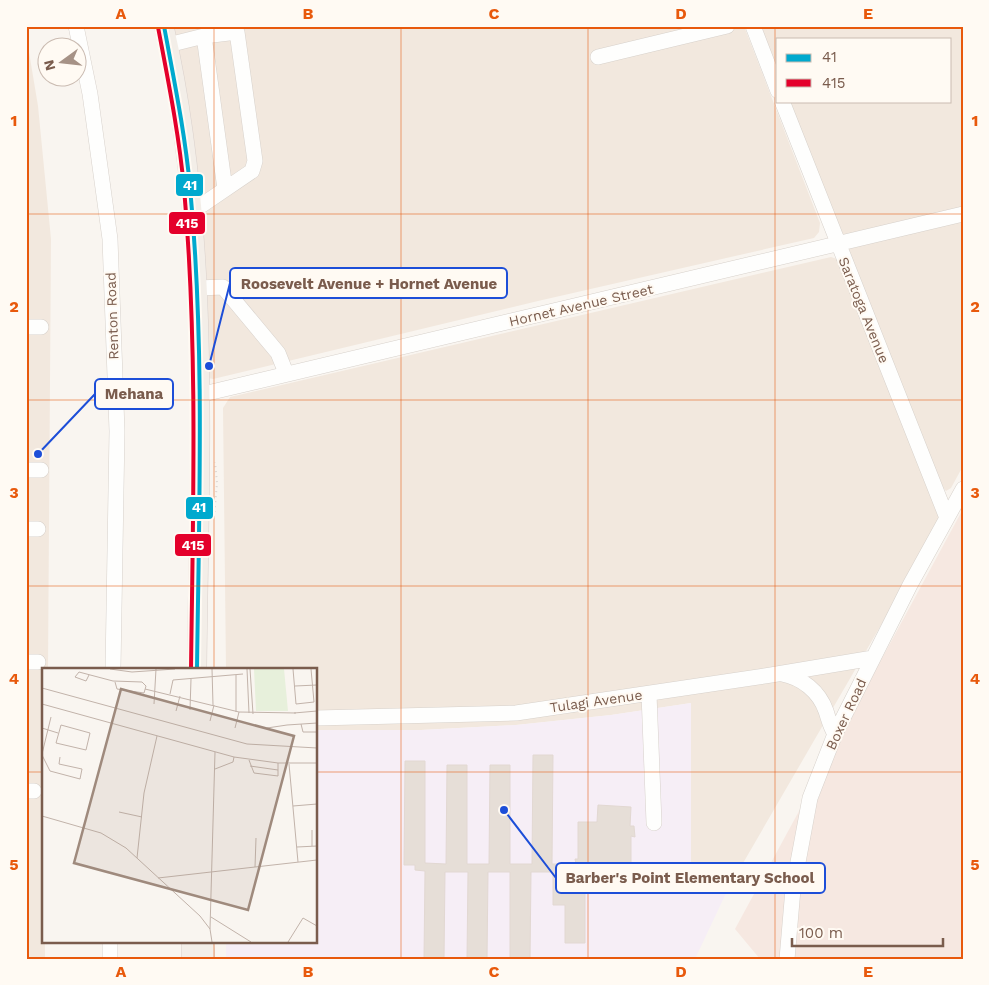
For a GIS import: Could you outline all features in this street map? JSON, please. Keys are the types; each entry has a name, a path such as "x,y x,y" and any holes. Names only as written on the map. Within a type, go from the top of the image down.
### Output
{"main road":[{"path":"164,26 192,206 198,288 197,668"},
{"path":"191,959 192,942"},
{"path":"204,942 205,959"}],"street":[{"name":"Renton Road","path":"76,26 90,94 110,239 117,431 114,668"},
{"path":"598,57 727,26"},
{"path":"753,26 776,86"},
{"path":"168,45 204,36 237,32 255,161 252,171 202,205 192,206"},
{"path":"204,36 225,190"},
{"name":"Saratoga Avenue","path":"782,102 837,244 948,518"},
{"name":"Hornet Avenue Street","path":"199,395 963,214"},
{"path":"198,288 223,286 278,353 286,373"},
{"name":"Boxer Road","path":"787,959 793,889 810,798 835,734 873,658 963,489"},
{"name":"Tulagi Avenue","path":"318,718 516,713 780,674 873,658"},
{"path":"780,674 804,683 817,695 826,710 830,726 835,734"},
{"path":"648,694 654,823"},
{"path":"110,942 110,959"}],"path":[{"path":"214,459 217,483 214,519"}],"shaded area":[{"path":"171,26 744,26 820,223 819,232 814,238 538,301 213,379 208,378"},
{"path":"761,26 963,26 963,466 951,488 946,491 940,484 790,102 952,102 952,38 776,38 776,65"},
{"path":"26,34 38,106 51,239 48,668 42,668 42,942 45,942 45,959 26,959"},
{"path":"831,257 837,259 940,514 939,525 728,889 691,893 691,703 611,715 516,725 421,730 318,730 318,668 226,668 223,408 230,397"},
{"path":"963,509 963,959 760,959 735,929"},
{"path":"691,703 691,893 728,889 695,959 226,959 226,942 318,942 318,730 421,730 516,725 611,715"}],"building":[{"path":"533,755 553,755 552,864 576,864 575,859 578,859 578,822 597,822 598,805 631,807 630,826 634,826 635,837 631,836 631,868 585,867 585,943 565,943 565,905 553,905 553,872 531,872 530,959 510,959 510,872 488,872 487,959 467,959 468,872 445,872 444,959 424,959 425,871 415,870 415,865 404,865 405,761 425,761 425,863 446,864 447,765 467,765 467,864 489,864 490,765 510,765 510,864 532,864"}],"transit line":[{"name":"41","path":"164,26 185,147 195,247 200,428 197,668"},
{"name":"415","path":"158,27 179,148 188,248 194,428 191,668"}],"place":[{"name":"Roosevelt Avenue + Hornet Avenue","path":"209,366"},
{"name":"Mehana","path":"38,454"},
{"name":"Barber's Point Elementary School","path":"504,810"}]}
